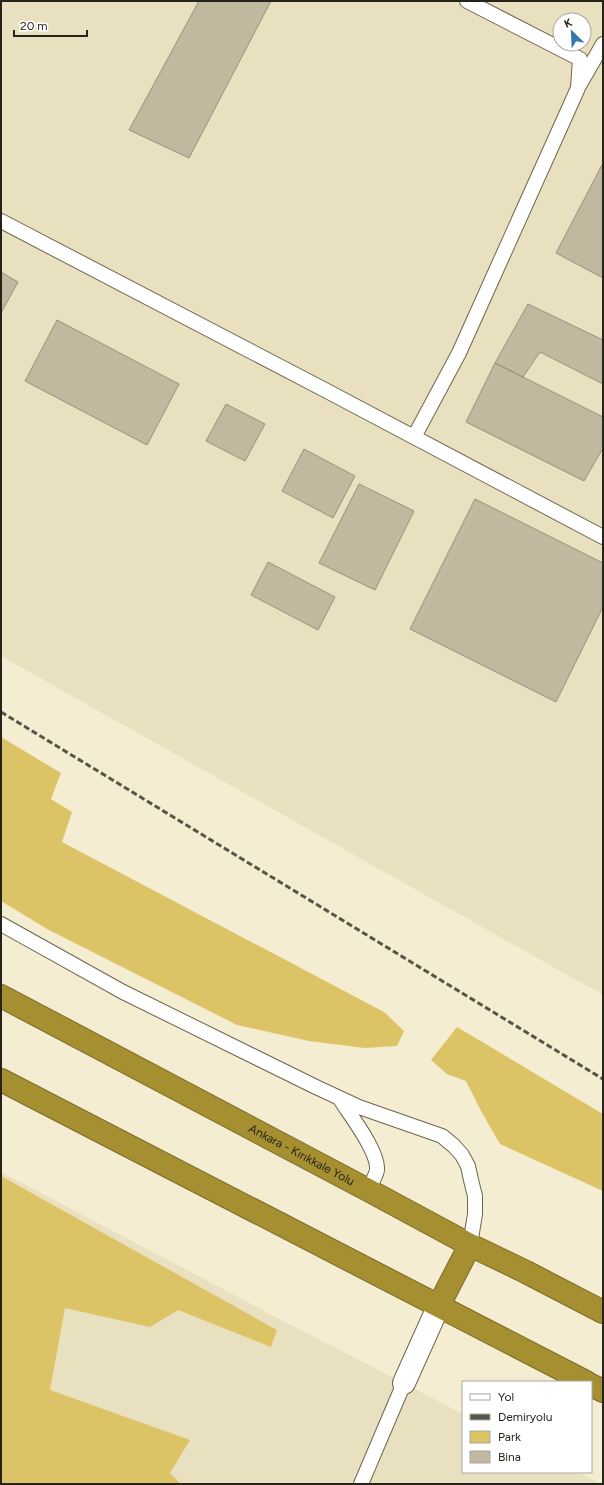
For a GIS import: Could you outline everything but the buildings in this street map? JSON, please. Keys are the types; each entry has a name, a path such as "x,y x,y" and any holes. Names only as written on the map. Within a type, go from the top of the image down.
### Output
{"highway":[{"name":"Ankara - Kırıkkale Yolu","path":"1,996 470,1245 603,1312"},
{"path":"1,1080 584,1381"},
{"path":"439,1305 470,1245"},
{"path":"592,1386 603,1391"}],"street":[{"path":"404,1383 439,1305"}],"lane":[{"path":"467,1 580,59 578,88"},
{"path":"414,437 459,353 578,88 603,44"},
{"path":"1,221 414,437 603,538"},
{"path":"1,924 123,992 340,1098 359,1107 442,1136 462,1155 468,1166 475,1196 475,1214 470,1245"},
{"path":"340,1098 367,1140 377,1159 377,1171 368,1190"},
{"path":"361,1484 404,1383"}],"shaded area":[{"path":"1,1 603,1 603,995 1,656"},
{"path":"1,1172 462,1413 462,1473 579,1473 601,1484 1,1484"}],"green space":[{"path":"1,737 61,773 51,799 72,812 62,842 384,1012 404,1031 397,1046 365,1048 309,1041 237,1025 47,929 1,901"},
{"path":"457,1027 603,1114 603,1191 500,1144 466,1081 447,1074 431,1060"},
{"path":"1,1176 277,1330 271,1347 178,1310 150,1327 65,1308 50,1390 190,1440 170,1473 181,1484 1,1484"}],"railway":[{"path":"1,712 603,1079"}]}
